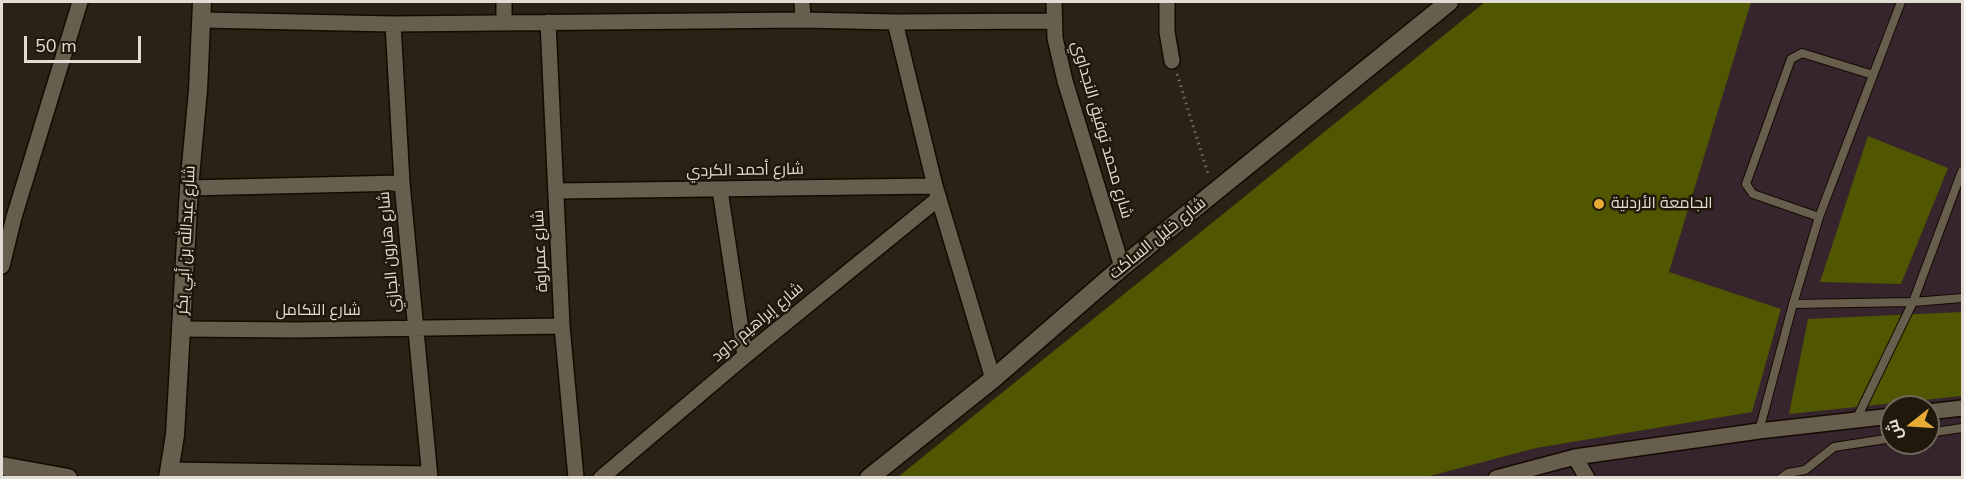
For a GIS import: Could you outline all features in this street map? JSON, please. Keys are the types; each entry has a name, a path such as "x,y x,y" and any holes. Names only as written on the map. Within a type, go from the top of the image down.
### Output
{"street":[{"path":"2,266 14,217 80,2"},
{"path":"504,2 504,23"},
{"path":"802,2 802,20"},
{"name":"شارع محمد توفيق النجداوي","path":"1054,2 1053,21 1065,81 1122,267"},
{"path":"1167,2 1167,32 1172,61"},
{"name":"شارع خليل الساكت","path":"869,477 993,379 1122,267 1444,3"},
{"path":"202,11 393,24 802,20 1053,21"},
{"name":"شارع عبدالله بن أبي بكر","path":"169,474 175,435 202,11"},
{"name":"شارع عمراوة","path":"548,22 562,326 576,477"},
{"path":"895,22 937,192 993,379"},
{"name":"شارع هارون الجازي","path":"393,24 402,183 430,476"},
{"path":"189,188 402,183"},
{"path":"720,190 745,356"},
{"name":"شارع أحمد الكردي","path":"556,191 937,192"},
{"name":"شارع إبراهيم داود","path":"601,477 937,192"},
{"name":"شارع التكامل","path":"182,329 562,326"},
{"path":"1940,411 1962,408"},
{"path":"1496,477 1575,457 1759,431 1880,417"},
{"path":"1575,457 1587,477"},
{"path":"2,466 68,477"},
{"path":"169,474 430,476"}],"lane":[{"path":"1759,431 1819,217 1901,2"},
{"path":"1819,217 1753,194 1746,184 1791,59 1802,53 1873,75"},
{"path":"1856,420 1913,302 1962,171"},
{"path":"1793,304 1913,302 1962,298"},
{"path":"1940,431 1962,428"},
{"path":"1781,477 1788,473 1804,474 1834,447 1880,440"}],"path":[{"path":"1172,61 1214,193"}],"shaded area":[{"name":"الجامعة الأردنية","path":"1485,2 1962,2 1962,477 898,478"},
{"name":"الجامعة الأردنية","path":"1485,2 1751,2 1669,272 1781,309 1752,412 1536,448 1426,477 898,477"},
{"path":"1868,136 1948,168 1901,284 1820,282"},
{"path":"1962,312 1962,396 1940,398 1940,395 1880,395 1880,405 1789,414 1808,319"}],"place":[{"name":"الجامعة الأردنية","path":"1599,204"}]}
